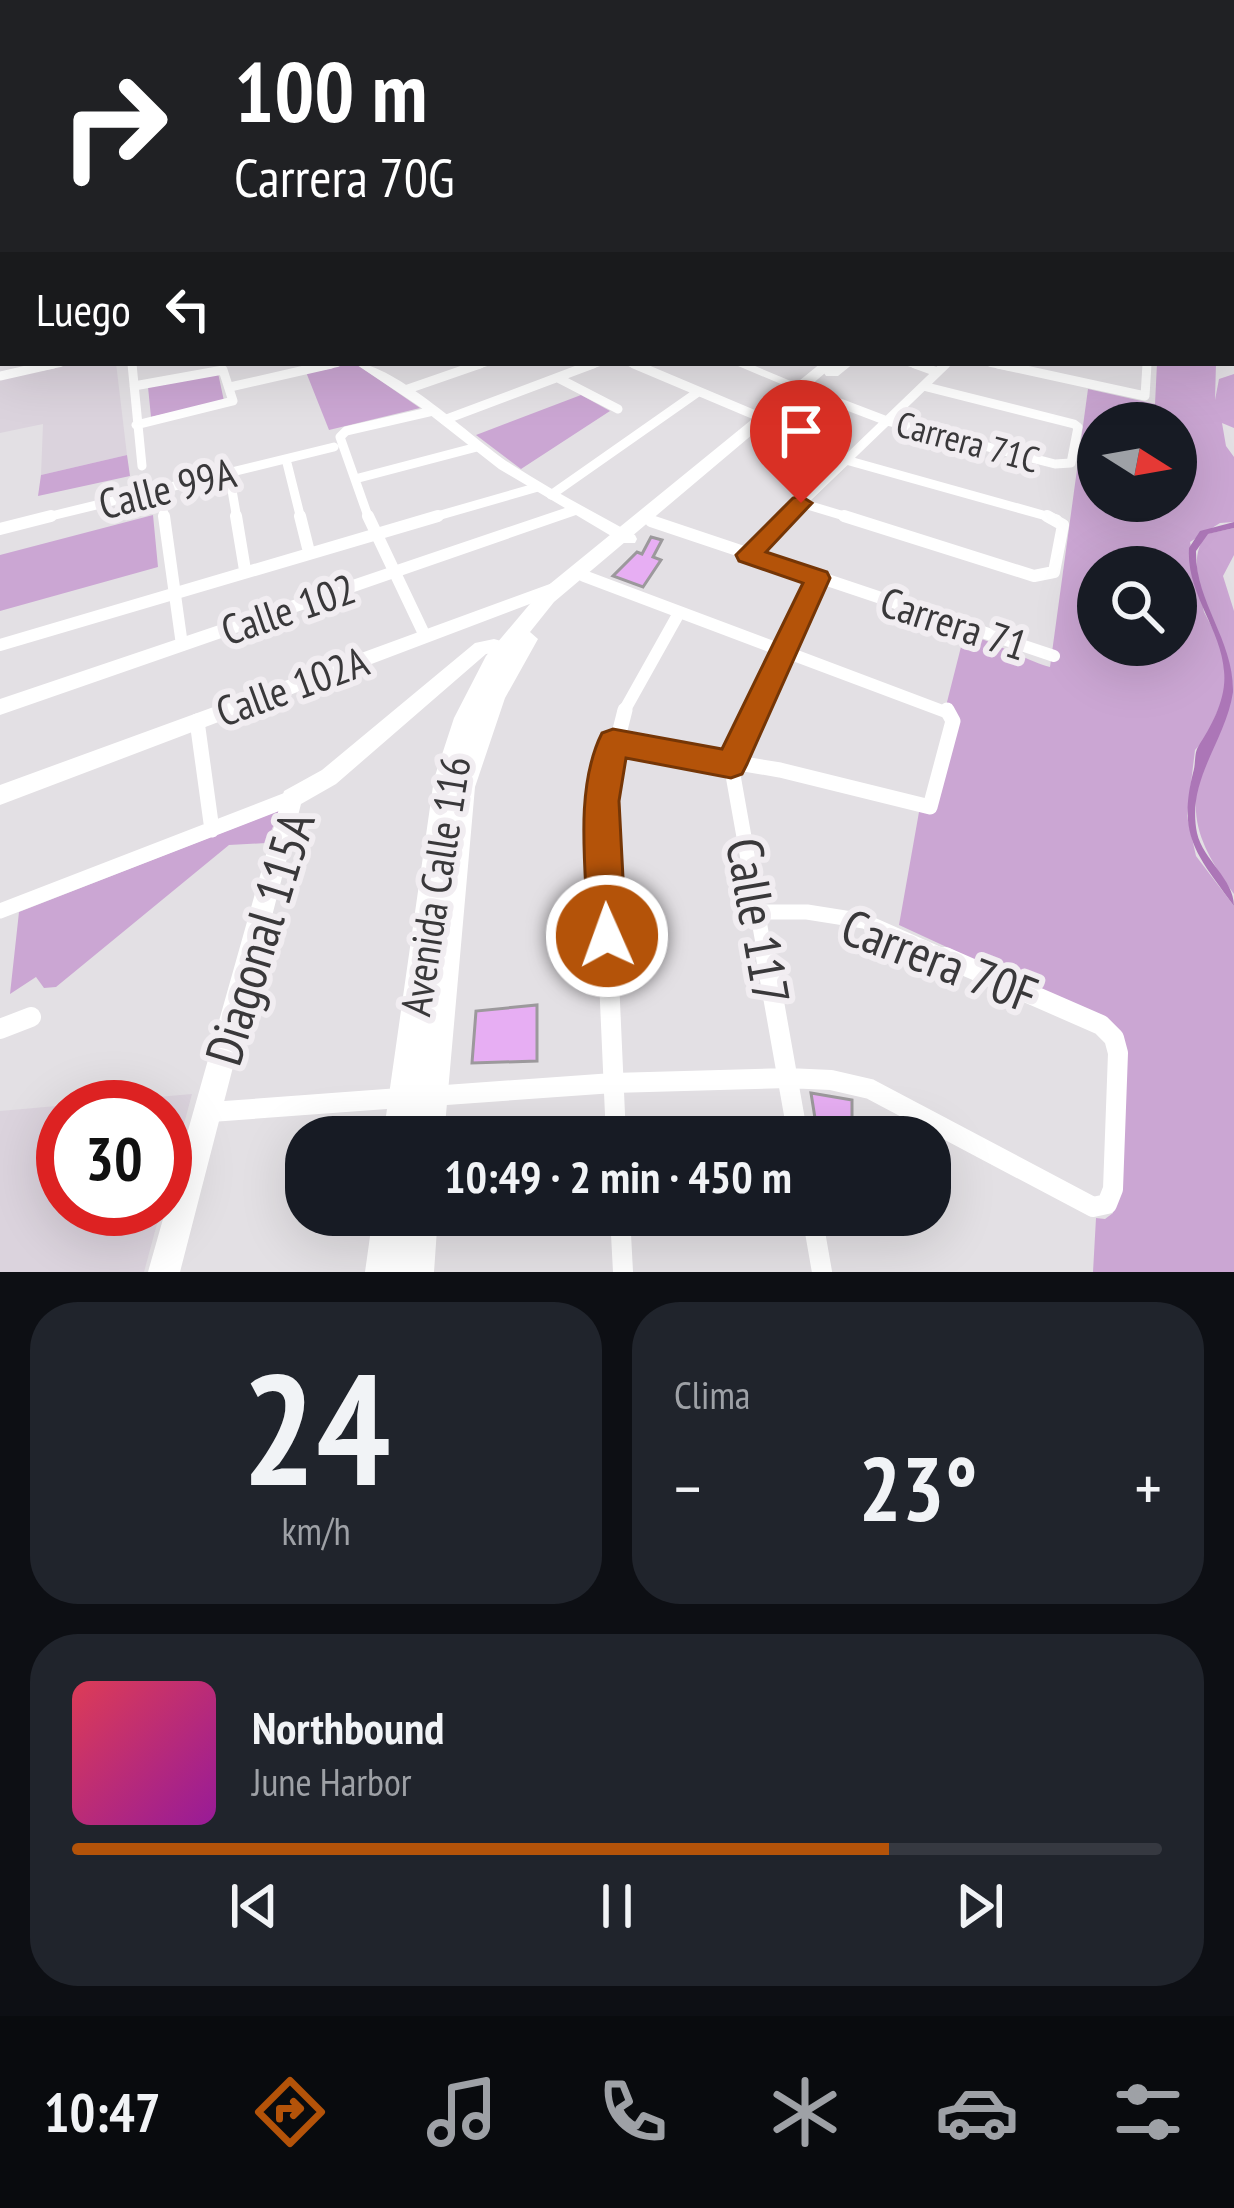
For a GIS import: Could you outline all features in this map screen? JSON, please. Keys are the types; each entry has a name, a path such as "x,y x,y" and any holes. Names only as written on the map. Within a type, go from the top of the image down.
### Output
{"main road":[{"name":"Avenida Calle 116","path":"409,1116 418,1097 463,787 510,651 533,610 762,418 837,366"},
{"name":"Avenida Calle 116","path":"624,536 651,521 806,389"},
{"name":"Avenida Calle 116","path":"418,1097 423,1116"},
{"path":"384,1272 388,1236"},
{"path":"415,1272 418,1236"}],"street":[{"path":"0,376 46,366"},
{"path":"132,366 142,466"},
{"path":"230,385 304,366"},
{"path":"230,385 322,366"},
{"path":"368,366 477,447 624,536"},
{"path":"405,390 475,366"},
{"path":"425,636 374,533 341,434 439,416 589,366"},
{"path":"639,366 762,418"},
{"name":"Carrera 71C","path":"745,366 887,421 1071,463 1075,424 923,386"},
{"path":"920,366 937,372"},
{"path":"748,555 944,366"},
{"path":"1005,366 1144,396 1147,366"},
{"path":"134,386 223,370 231,404 136,425"},
{"path":"557,378 618,409"},
{"path":"0,644 374,533 544,491 698,392"},
{"name":"Calle 99A","path":"0,529 334,447"},
{"path":"355,479 477,447"},
{"path":"286,459 309,552"},
{"path":"801,503 1048,577 1054,572 1063,525 1059,520 846,460"},
{"path":"229,473 244,570"},
{"path":"161,489 171,592 182,645"},
{"name":"Calle 102","path":"0,707 575,510"},
{"name":"Carrera 71","path":"651,521 1054,656"},
{"path":"731,764 818,578"},
{"path":"573,581 679,613 951,714 944,761 930,806 824,779 613,742"},
{"name":"Calle 102A","path":"0,795 573,581"},
{"path":"615,1116 602,801 613,742 645,667 679,613"},
{"name":"Diagonal 115A","path":"164,1272 292,798 329,777 482,648 510,651"},
{"path":"197,721 212,830"},
{"name":"Calle 117","path":"731,764 794,1116"},
{"path":"0,910 292,798"},
{"name":"Carrera 70F","path":"758,912 807,912 864,921 1101,1025 1114,1038 1118,1053 1113,1189 1107,1204 1093,1207 870,1089 831,1080 788,1078"},
{"path":"0,1029 31,1017"},
{"path":"205,1113 613,1083 788,1078"},
{"path":"621,1236 623,1272"},
{"path":"816,1236 822,1272"}],"shaded area":[{"path":"58,366 116,366 127,455 41,475 43,424 0,433 0,379"},
{"path":"359,366 420,408 329,430 306,372"},
{"path":"1157,366 1216,366 1215,400 1219,379 1234,374 1234,428 1222,423 1226,446 1234,457 1234,522 1220,523 1190,542 1191,546 1077,546 1077,666 1197,666 1197,577 1225,672 1225,694 1206,738 1195,750 1187,816 1196,856 1234,906 1234,1272 1093,1272 1096,1218 1113,1213 1121,1035 1111,1023 899,925 919,812 958,723 946,706 964,635 1050,667 1077,469 1077,522 1197,522 1197,402 1155,402"},
{"path":"218,373 224,401 151,417 148,387"},
{"path":"1088,389 1146,402 1086,402"},
{"path":"581,395 610,411 521,469 476,435"},
{"path":"127,455 130,476 38,496 41,475"},
{"path":"153,515 158,567 0,611 0,555"},
{"path":"1234,522 1234,528 1208,534 1197,550 1190,546 1200,531"},
{"path":"1234,528 1234,555 1223,576 1234,611 1234,894 1208,853 1196,817 1199,779 1232,687 1197,567 1207,534"},
{"path":"1197,570 1228,655 1233,692 1197,795 1197,833 1229,887 1234,906 1201,859 1189,830 1197,750 1223,691 1217,640 1197,590"},
{"path":"280,810 266,843 229,845 56,987 44,988 36,977 10,994 19,912"},
{"path":"36,1108 36,1236 154,1236 144,1272 0,1272 0,1111"}],"building":[{"path":"651,537 662,540 653,557 661,560 643,587 613,576 637,552 642,554"},
{"path":"537,1005 537,1061 472,1063 476,1011"},
{"path":"811,1093 852,1100 852,1116 815,1116"}],"route":[{"path":"607,936 602,801 613,742 731,764 818,578 748,555 801,503"}]}
